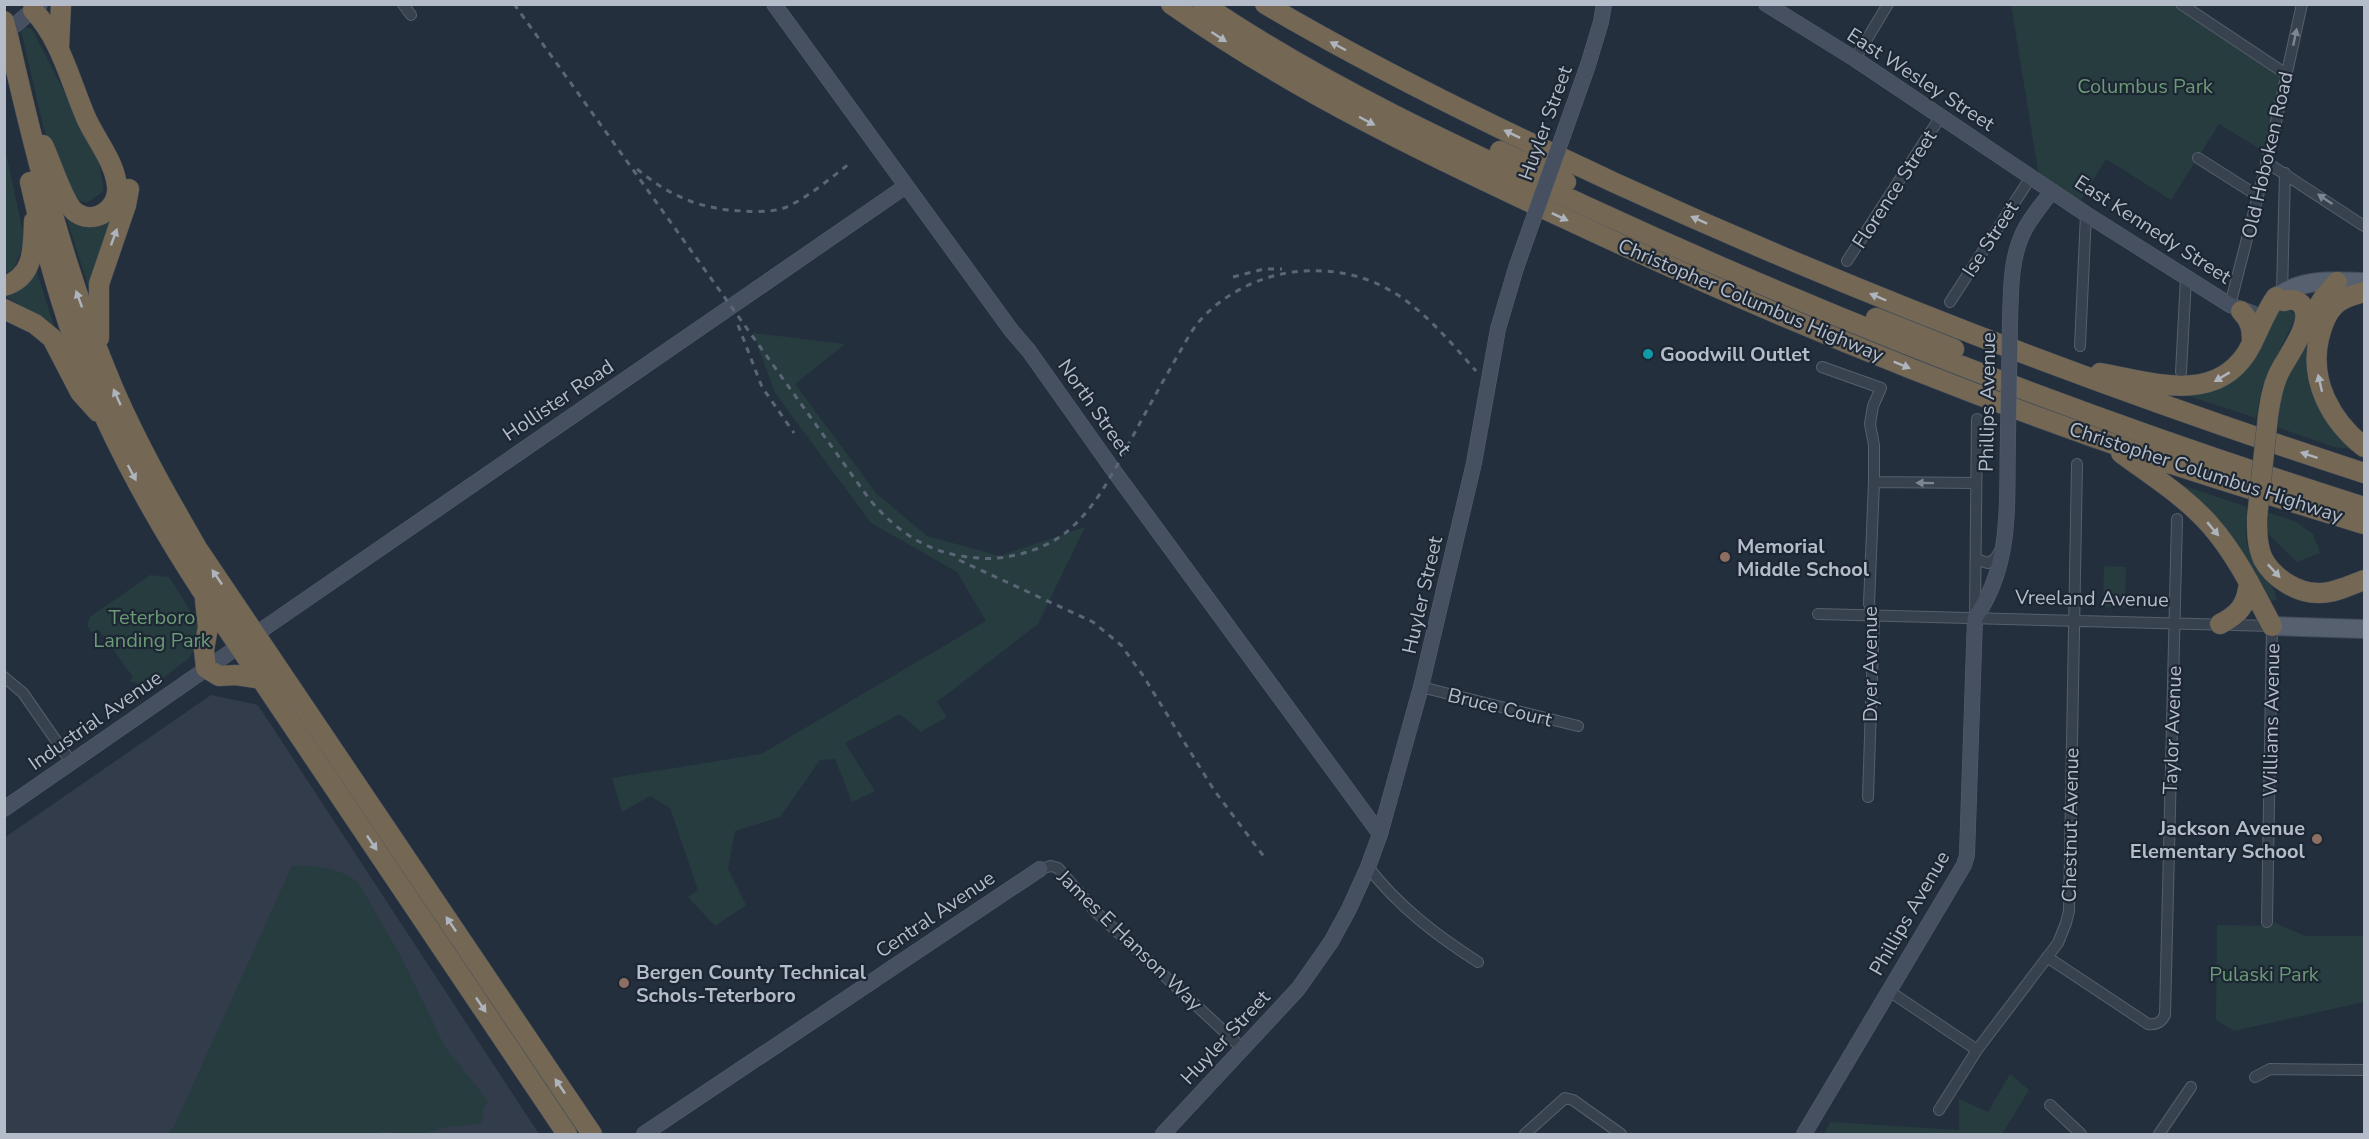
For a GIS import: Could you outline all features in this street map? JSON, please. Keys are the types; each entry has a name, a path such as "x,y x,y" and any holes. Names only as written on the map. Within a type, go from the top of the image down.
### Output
{"highway":[{"path":"59,51 61,4"},
{"name":"Christopher Columbus Highway","path":"1171,4 1231,45 1296,84 1418,148 1527,202 1807,326 1978,395 2104,441 2223,481 2364,524"},
{"name":"Christopher Columbus Highway","path":"1203,4 1294,61 1383,108 1529,180 1739,275 1878,334 2024,390 2181,447 2364,507"},
{"name":"Christopher Columbus Highway","path":"1227,4 1322,61 1461,132 1586,192 1743,262 1912,333 2077,396 2189,436 2364,493"},
{"path":"1265,4 1333,43 1431,94 1655,201 1887,300 2050,364 2197,417 2364,473"},
{"path":"27,116 73,210 88,217 103,214 110,208 117,194 115,178 37,7"},
{"path":"4,21 9,66 35,205 67,315 106,420 149,505 204,594 567,1134"},
{"path":"9,66 27,116 60,239 100,354 127,418 162,487 197,548 336,758 362,792 592,1134"},
{"path":"70,76 97,115 122,166 129,187 126,206 102,270 99,285 100,354"},
{"path":"4,286 23,276 30,264 35,205"},
{"path":"2333,285 2300,336 2278,376 2271,395 2257,518 2258,543 2263,560 2278,577 2297,589 2320,593 2364,580"},
{"path":"2364,291 2342,300 2329,313 2321,331 2317,362 2320,384 2330,408 2340,424 2364,447"},
{"path":"2050,364 2185,387 2218,381 2231,372 2244,357 2277,301 2295,300 2304,309 2306,318 2300,336"},
{"path":"2235,308 2249,319 2252,344"},
{"path":"4,309 35,324 52,338 80,392 106,420"},
{"path":"2104,441 2170,489 2202,517 2228,548 2272,626"},
{"path":"2220,624 2234,617 2242,609 2248,596 2249,582"},
{"path":"204,594 208,627 204,650 206,668 219,676 236,675 261,679"},
{"path":"236,606 234,621 239,634 239,646"},
{"path":"239,646 251,652 262,662 312,736 336,758"}],"main road":[{"name":"East Kennedy Street","path":"2277,301 2290,288 2309,282 2333,285 2364,282"},
{"name":"Vreeland Avenue","path":"2272,626 2364,628"}],"street":[{"path":"403,4 411,15"},
{"name":"North Street","path":"774,4 1380,834"},
{"name":"Huyler Street","path":"1162,1134 1243,1049 1315,966 1349,909 1368,867 1380,834 1421,687 1474,463 1498,328 1516,268 1588,65 1604,4"},
{"name":"East Wesley Street","path":"1766,4 1855,59 2052,191"},
{"path":"1855,59 1888,4"},
{"path":"2181,4 2286,74"},
{"name":"Old Hoboken Road","path":"2235,308 2302,4"},
{"path":"4,34 37,7"},
{"name":"Florence Street","path":"1847,261 1941,116"},
{"path":"2199,158 2258,196"},
{"path":"2266,162 2364,226"},
{"path":"2277,301 2285,173"},
{"name":"Ise Street","path":"1950,302 2031,177"},
{"name":"Hollister Road","path":"239,646 248,646 256,641 255,634 906,186"},
{"name":"East Kennedy Street","path":"2052,191 2235,308 2253,314 2277,301"},
{"name":"Phillips Avenue","path":"1976,618 1999,572 2005,540 2011,285 2018,245 2025,229 2052,191"},
{"path":"2080,346 2086,214"},
{"path":"2181,372 2186,278"},
{"name":"East Kennedy Street","path":"2333,285 2364,291"},
{"name":"Dyer Avenue","path":"1822,367 1881,388 1870,423 1874,445 1874,482 1869,604 1874,616 1868,797"},
{"name":"Phillips Avenue","path":"1804,1134 1958,876 1967,855 1976,618 1977,419"},
{"name":"Chestnut Avenue","path":"1939,1110 1977,1050 2062,935 2069,911 2077,464"},
{"path":"1874,482 1976,483"},
{"name":"Taylor Avenue","path":"2047,957 2148,1024 2154,1025 2163,1019 2176,623 2177,519"},
{"path":"1976,559 1988,563 1995,559 2005,540"},
{"name":"Vreeland Avenue","path":"1818,614 2272,626"},
{"name":"Williams Avenue","path":"2267,922 2272,626"},
{"name":"Industrial Avenue","path":"4,809 239,646"},
{"path":"4,677 23,693 71,762"},
{"name":"Bruce Court","path":"1421,687 1578,726"},
{"name":"James E Hanson Way","path":"1040,869 1050,866 1058,868 1081,897 1243,1049"},
{"path":"1368,867 1398,903 1414,917 1478,962"},
{"name":"Central Avenue","path":"644,1134 1040,869"},
{"path":"1889,991 1977,1050"},
{"path":"2255,1077 2270,1070 2364,1070"},
{"path":"2159,1134 2192,1087"},
{"path":"1525,1134 1565,1098 1573,1100 1621,1134"},
{"path":"2050,1105 2081,1134"}],"shaded area":[{"path":"211,695 258,705 539,1134 5,1134 4,838"}],"green space":[{"name":"Columbus Park","path":"2011,5 2173,5 2286,79 2268,154 2219,124 2171,200 2106,159 2077,206 2040,182"},
{"path":"20,26 32,29 98,157 104,191 87,203 73,199 43,126"},
{"path":"4,144 25,241 13,270 5,272"},
{"path":"61,201 68,212 120,205 89,289"},
{"path":"35,266 54,326 5,296 4,290"},
{"path":"2285,307 2296,316 2262,387 2256,418 2176,392 2215,388 2272,314"},
{"path":"2316,322 2310,364 2361,450 2334,447 2277,427 2282,384"},
{"path":"753,333 845,344 795,384 876,493 927,536 1000,556 1085,527 1038,624 937,702 947,717 921,732 900,714 845,743 875,791 852,802 835,759 820,760 780,817 735,831 728,869 746,905 715,926 688,897 698,890 670,808 650,796 622,812 612,778 761,754 986,621 957,572 871,523 775,393"},
{"path":"2176,483 2247,507 2248,548 2277,599 2266,603"},
{"path":"2266,512 2295,521 2313,534 2320,553 2297,562 2265,531"},
{"path":"2104,566 2126,567 2125,608 2103,607"},
{"name":"Teterboro Landing Park","path":"150,575 169,577 200,626 197,645 189,658 150,688 130,681 133,677 98,629 92,633 87,625 90,617"},
{"path":"292,866 318,867 337,871 359,884 399,953 445,1047 489,1102 484,1108 483,1120 479,1124 446,1127 426,1133 405,1134 384,1131 375,1134 168,1134 174,1127"},
{"name":"Pulaski Park","path":"2267,922 2276,923 2305,936 2364,936 2364,1002 2234,1031 2216,1020 2217,925 2267,926"},
{"path":"2010,1074 2029,1090 2002,1134 1824,1134 1830,1122 1959,1130 1959,1099 1988,1112"}],"railway":[{"path":"514,4 870,500 905,533 932,548 961,556 1002,558 1040,548 1071,528 1106,484 1197,324 1219,303 1260,280 1304,271 1333,272 1359,277 1382,286 1421,313 1476,371"},
{"path":"637,169 662,187 687,200 713,208 759,212 784,208 793,204 849,164"},
{"path":"1233,277 1264,269 1282,269"},
{"path":"738,325 762,387 794,433"},
{"path":"959,560 1093,622 1121,645 1142,674 1214,790 1265,858"}],"place":[{"name":"Goodwill Outlet","path":"1648,354"},
{"name":"Memorial Middle School","path":"1725,557"},
{"name":"Jackson Avenue Elementary School","path":"2317,839"},
{"name":"Bergen County Technical Schols-Teterboro","path":"624,983"}]}
